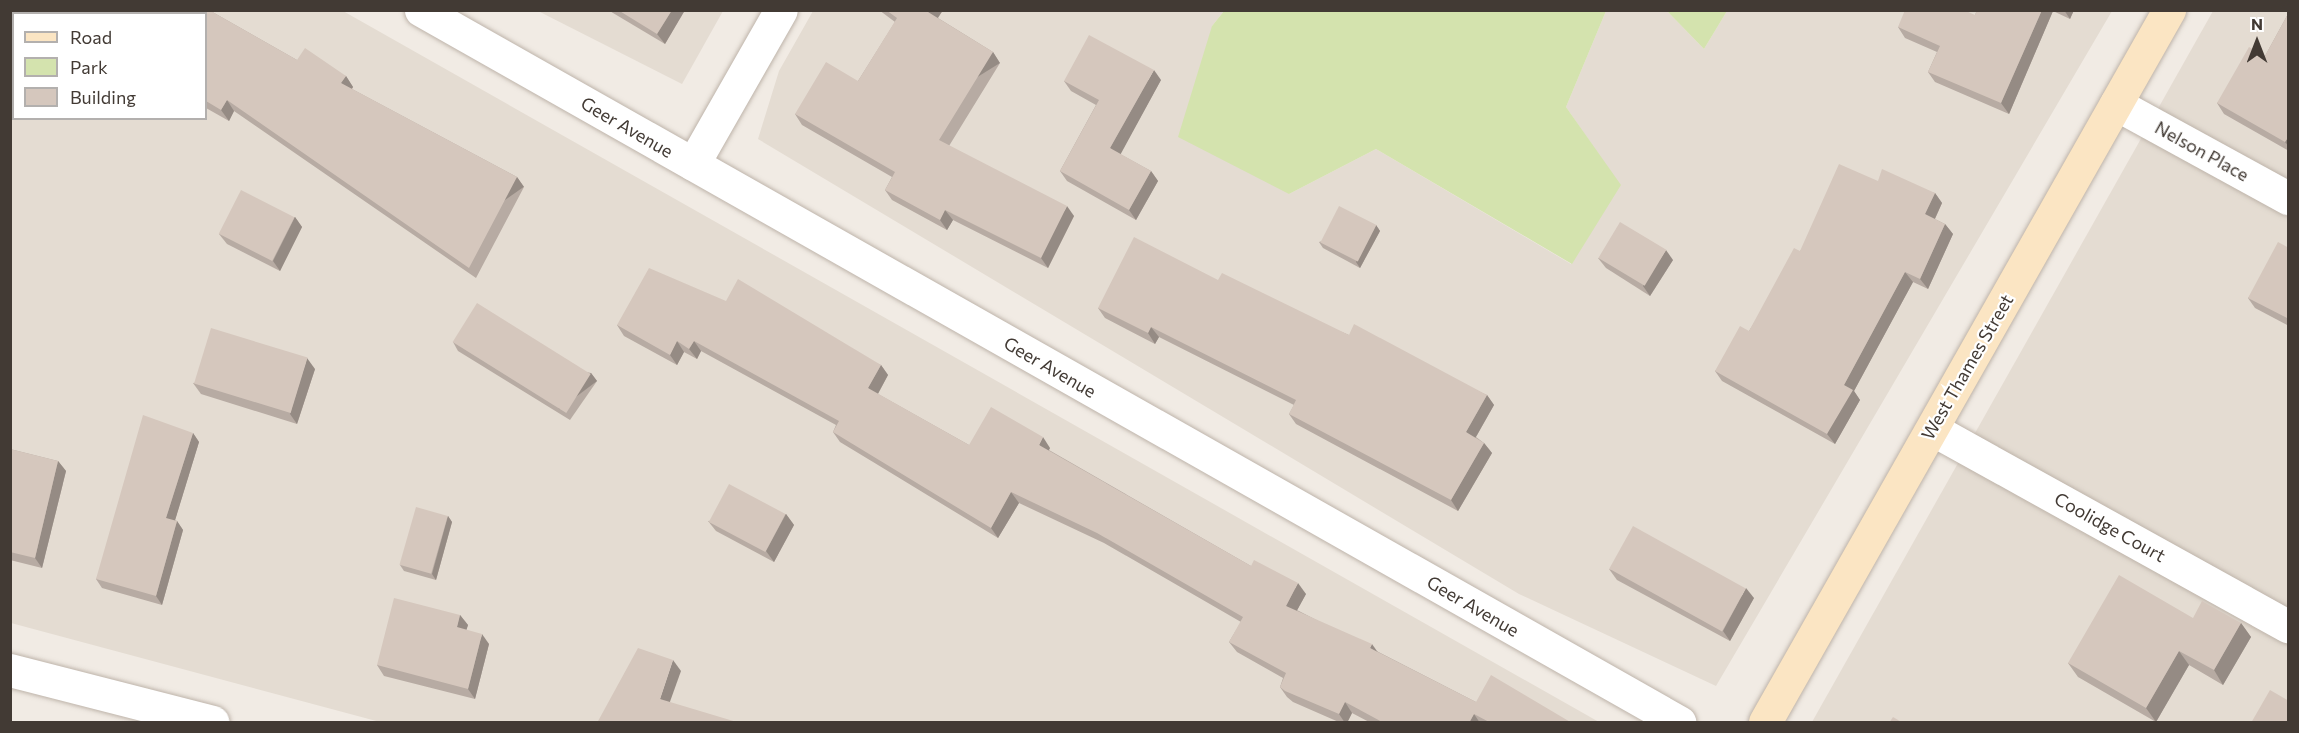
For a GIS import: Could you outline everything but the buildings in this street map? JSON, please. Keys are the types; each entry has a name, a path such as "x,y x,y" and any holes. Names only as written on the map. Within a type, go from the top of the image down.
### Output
{"main road":[{"name":"West Thames Street","path":"1765,723 2169,10"}],"street":[{"name":"Geer Avenue","path":"421,10 1679,723"},
{"path":"693,164 781,10"},
{"name":"Nelson Place","path":"2116,104 2289,198"},
{"name":"Coolidge Court","path":"1932,429 2289,626"},
{"path":"10,670 212,723"}],"shaded area":[{"path":"10,11 343,11 1599,722 380,722 11,623"},
{"path":"538,11 723,11 682,84"},
{"path":"813,11 1224,11 1212,26 1289,194 1376,149 1571,264 1620,185 1566,107 1606,11 1667,11 1704,49 1727,11 2112,11 1716,686 1519,594 758,139 779,71"},
{"path":"2213,11 2288,11 2288,722 1812,722"}],"green space":[{"path":"1224,11 1606,11 1566,107 1621,185 1572,264 1376,149 1289,194 1178,137 1212,26"},
{"path":"1667,11 1727,11 1704,49"}]}
